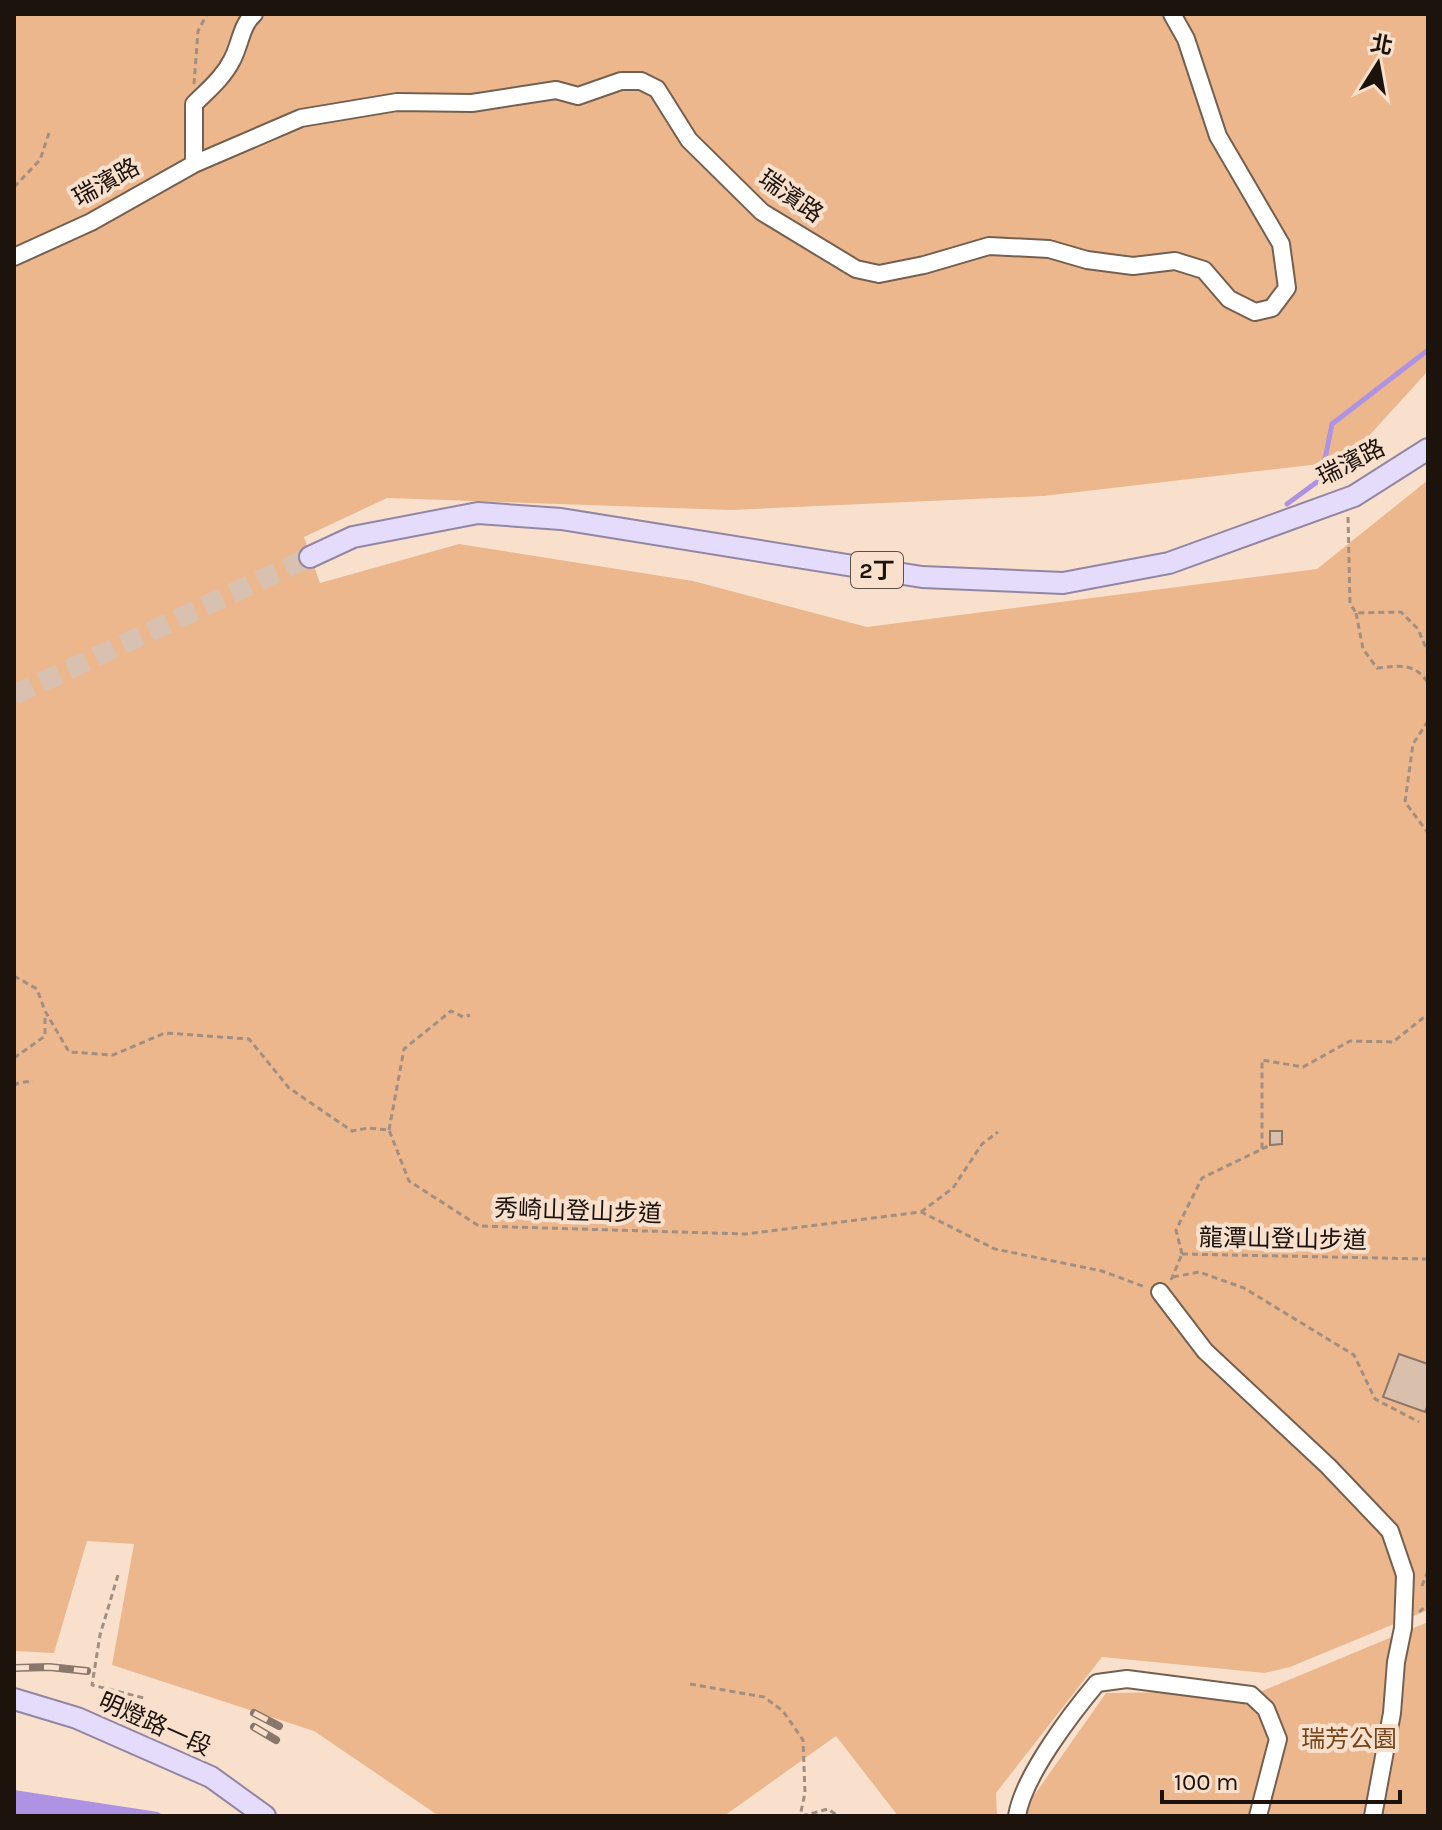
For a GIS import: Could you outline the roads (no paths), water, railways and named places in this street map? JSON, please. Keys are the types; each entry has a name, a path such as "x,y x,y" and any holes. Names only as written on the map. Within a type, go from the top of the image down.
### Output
{"main road":[{"name":"瑞濱路","path":"310,557 353,537 478,513 561,519 922,577 1063,583 1169,563 1354,496 1428,449"},
{"name":"明燈路一段","path":"14,1699 77,1718 211,1777 265,1816"}],"street":[{"path":"194,164 194,104 224,74 234,58 248,19 254,14"},
{"name":"瑞濱路","path":"14,257 91,222 194,164 301,118 397,102 472,103 556,90 578,96 621,81 641,81 657,89 689,140 762,212 856,269 879,274 989,246 1049,249 1087,260 1133,266 1175,261 1204,270 1229,299 1255,312 1272,308 1287,288 1281,244 1218,136 1186,39 1172,14"},
{"path":"1160,1292 1205,1351 1328,1466 1390,1531 1405,1575 1403,1628 1396,1662 1392,1713 1373,1816"},
{"path":"1017,1816 1020,1800 1069,1717 1097,1683 1127,1679 1251,1695 1266,1709 1278,1739 1258,1816"}],"waterway":[{"path":"1287,504 1321,479 1332,424 1428,350"}],"tunnel":[{"path":"14,695 310,557"}],"railway":[{"path":"14,1668 49,1667 87,1671"},
{"path":"254,1713 279,1726"},
{"path":"254,1727 276,1740"}],"park label":[{"name":"瑞芳公園","path":"1349,1739"}]}
